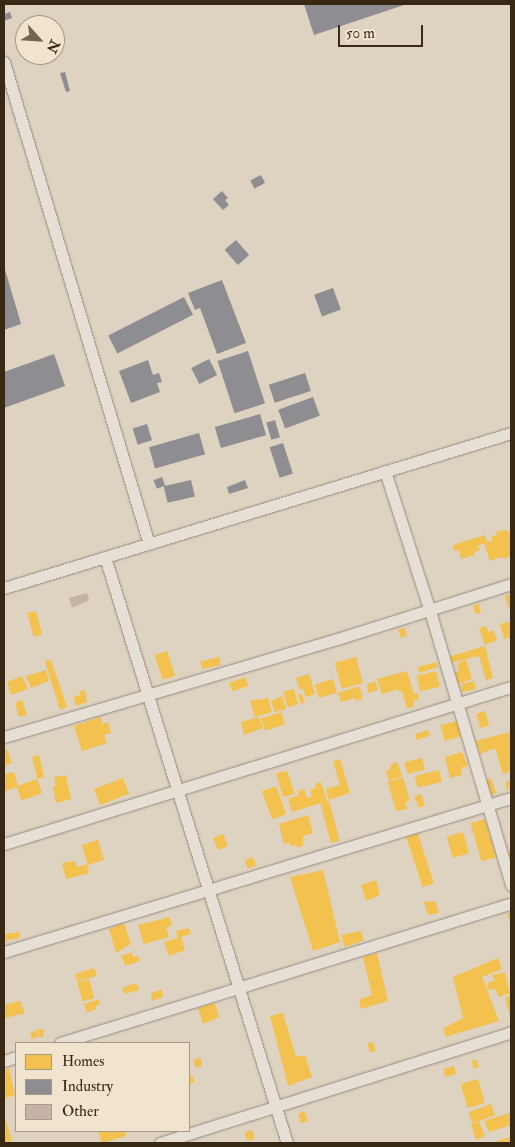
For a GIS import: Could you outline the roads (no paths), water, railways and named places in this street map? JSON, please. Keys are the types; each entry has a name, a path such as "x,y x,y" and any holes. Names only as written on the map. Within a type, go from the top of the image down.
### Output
{"street":[{"path":"4,62 149,544"},
{"path":"4,588 511,433"},
{"path":"385,472 430,611 511,885"},
{"path":"105,557 287,1143"},
{"path":"4,737 430,611 511,584"},
{"path":"4,844 178,792 511,687"},
{"path":"4,952 511,798"},
{"path":"63,1042 511,903"},
{"path":"160,1143 276,1108 511,1032"}]}
